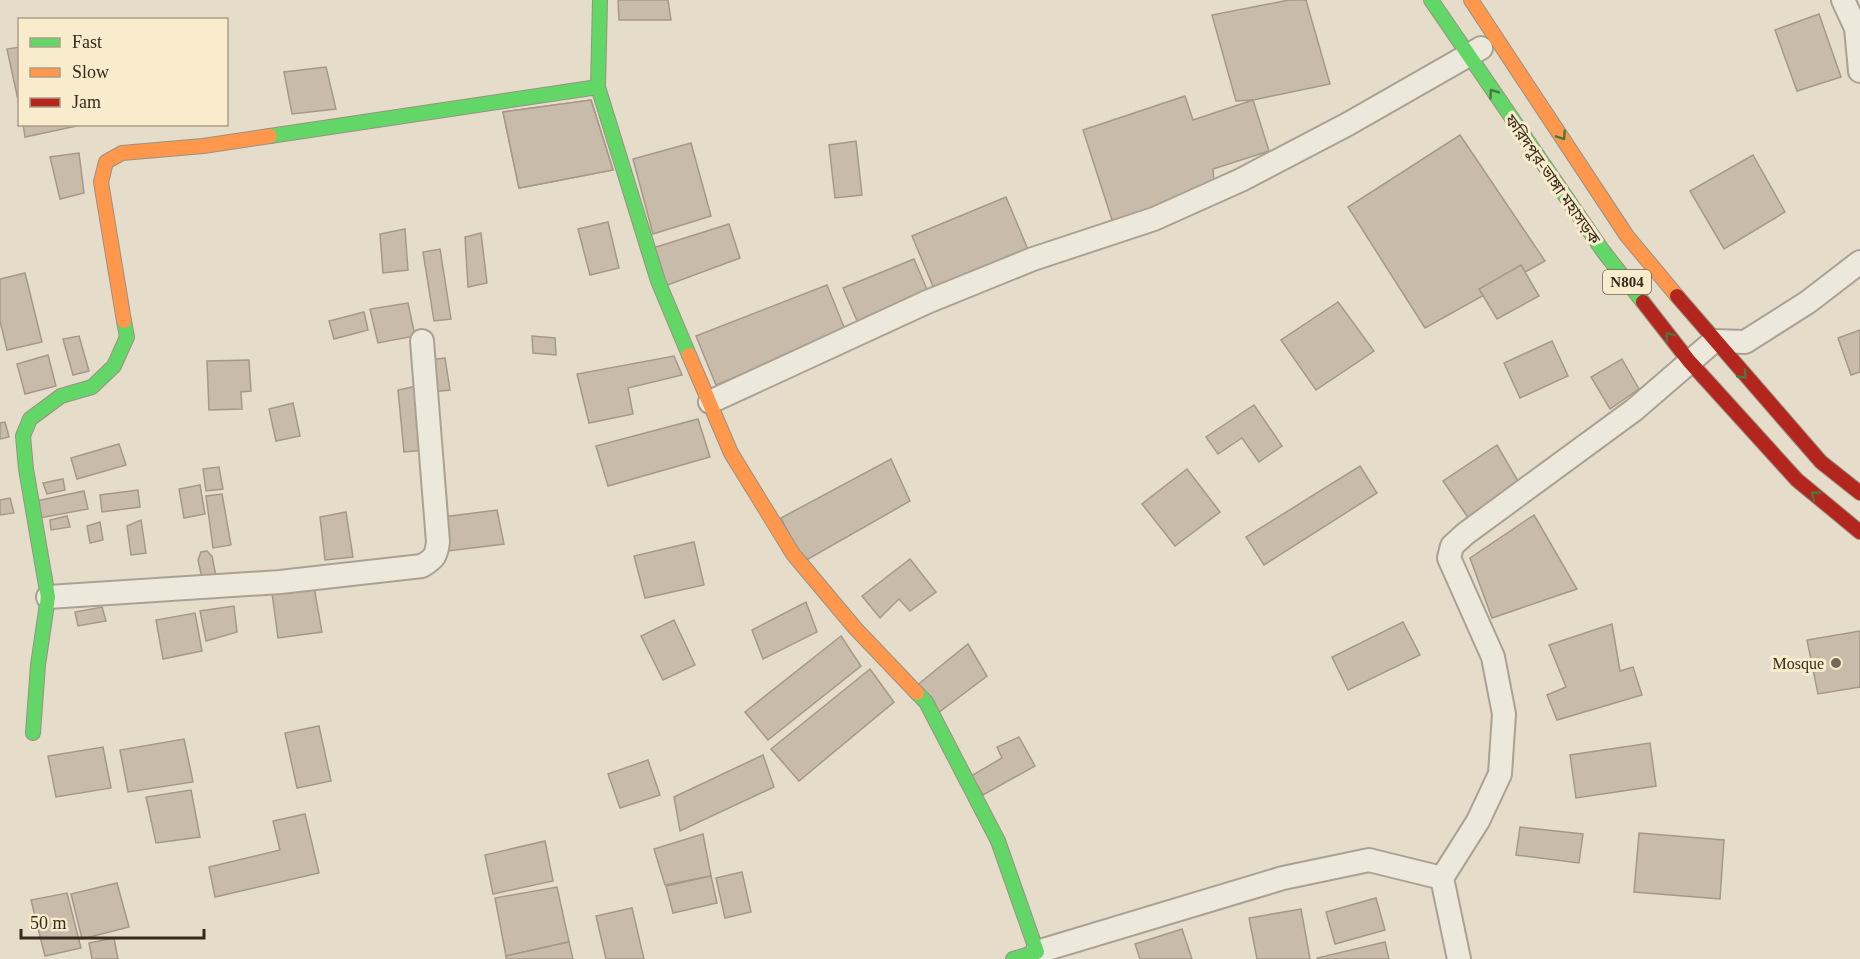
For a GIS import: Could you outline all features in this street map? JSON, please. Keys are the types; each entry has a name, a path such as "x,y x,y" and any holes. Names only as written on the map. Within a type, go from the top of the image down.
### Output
{"main road":[{"path":"600,0 598,87 658,281 731,453 793,554 855,628 926,702 999,841 1037,952 1012,959"},
{"name":"ফরিদপুর-ভাঙ্গা মহাসড়ক","path":"1431,0 1603,251 1689,361 1797,480 1860,532"},
{"name":"ফরিদপুর-ভাঙ্গা মহাসড়ক","path":"1472,0 1627,236 1714,341 1821,462 1860,493"},
{"path":"33,733 38,665 48,597 26,469 23,436 30,419 61,396 92,387 114,366 127,337 102,182 106,162 122,153 204,146 598,87"}],"street":[{"path":"1843,0 1856,28 1860,71"},
{"path":"710,402 927,302 1033,259 1154,219 1241,180 1348,124 1497,37"},
{"path":"1459,959 1442,878 1478,820 1500,774 1504,714 1492,657 1449,558 1452,546 1465,534 1634,410 1714,341 1745,342 1808,302 1860,262"},
{"path":"48,597 280,582 422,566 430,561 436,555 438,542 422,342"},
{"path":"1037,952 1283,878 1369,860 1442,878"}],"building":[{"path":"618,0 668,0 671,20 619,20"},
{"path":"1289,0 1306,0 1330,84 1253,100 1236,101 1212,15"},
{"path":"1819,14 1841,77 1797,91 1775,30"},
{"path":"18,47 18,100 7,49"},
{"path":"326,67 336,109 292,114 284,72"},
{"path":"1185,96 1193,120 1253,100 1269,151 1213,169 1214,184 1113,223 1083,130"},
{"path":"591,100 613,170 519,188 503,112"},
{"path":"591,100 613,170 519,188 503,112"},
{"path":"23,126 77,126 25,137"},
{"path":"1460,135 1545,261 1425,328 1348,207"},
{"path":"856,141 862,195 835,198 829,145"},
{"path":"691,143 711,216 653,234 633,159"},
{"path":"79,153 84,193 60,199 50,157"},
{"path":"1753,155 1785,212 1724,249 1690,191"},
{"path":"1006,197 1029,252 935,291 912,236"},
{"path":"608,222 619,268 590,275 578,229"},
{"path":"729,224 740,258 662,287 653,248"},
{"path":"405,229 408,270 383,273 380,234"},
{"path":"481,233 487,283 468,287 465,237"},
{"path":"440,249 451,319 434,321 423,252"},
{"path":"914,259 929,294 858,323 843,288"},
{"path":"1521,265 1539,296 1497,319 1479,289"},
{"path":"25,273 42,342 7,350 0,321 0,279"},
{"path":"827,285 846,332 716,385 696,336"},
{"path":"1338,302 1374,351 1316,390 1281,340"},
{"path":"408,303 415,336 378,343 370,309"},
{"path":"364,312 368,330 334,339 329,321"},
{"path":"1860,330 1860,372 1851,375 1838,338"},
{"path":"79,336 89,371 73,375 63,339"},
{"path":"532,336 555,338 556,355 533,353"},
{"path":"1552,341 1568,376 1520,398 1504,363"},
{"path":"48,355 56,386 25,394 17,364"},
{"path":"674,356 682,375 628,388 633,414 589,423 577,374"},
{"path":"445,358 450,390 432,392 429,360"},
{"path":"1622,359 1639,389 1610,409 1591,377"},
{"path":"249,360 251,391 241,392 242,409 209,410 207,361"},
{"path":"417,386 425,450 404,452 398,390"},
{"path":"293,403 300,436 276,441 269,409"},
{"path":"1254,405 1282,446 1259,462 1242,438 1218,454 1206,437"},
{"path":"698,419 710,457 608,486 596,446"},
{"path":"5,422 9,437 0,439 0,423"},
{"path":"119,444 126,465 77,479 71,458"},
{"path":"1497,445 1522,488 1471,522 1443,481"},
{"path":"891,459 910,501 803,562 781,518"},
{"path":"1360,466 1377,493 1264,565 1246,537"},
{"path":"219,467 223,489 206,491 203,469"},
{"path":"1187,469 1220,512 1175,546 1142,504"},
{"path":"63,479 65,490 47,494 43,483"},
{"path":"200,485 205,514 184,518 179,489"},
{"path":"138,490 140,507 102,512 100,495"},
{"path":"84,491 88,509 40,518 36,501"},
{"path":"222,494 231,545 213,548 206,496"},
{"path":"10,498 14,513 0,515 0,500"},
{"path":"497,510 504,544 448,551 443,517"},
{"path":"346,512 353,557 325,560 320,517"},
{"path":"1534,515 1577,589 1492,618 1470,558"},
{"path":"67,516 70,527 51,530 50,520"},
{"path":"141,520 146,553 131,555 127,526"},
{"path":"100,522 103,540 90,543 87,526"},
{"path":"694,542 704,585 645,598 634,556"},
{"path":"207,551 212,556 216,576 202,578 198,560 201,552"},
{"path":"910,559 936,592 910,611 899,599 880,618 862,596"},
{"path":"314,587 322,632 278,638 272,593"},
{"path":"806,602 817,632 763,659 752,630"},
{"path":"234,606 237,632 206,641 200,611"},
{"path":"102,607 106,621 78,626 75,612"},
{"path":"195,613 202,651 163,659 156,620"},
{"path":"674,620 695,665 663,680 641,636"},
{"path":"1403,622 1420,655 1348,690 1332,657"},
{"path":"1612,624 1620,671 1633,667 1642,695 1557,720 1547,695 1566,687 1549,645"},
{"name":"Mosque","path":"1860,631 1860,687 1818,694 1807,640"},
{"path":"841,636 861,666 768,740 745,712"},
{"path":"968,644 987,676 938,713 916,686"},
{"path":"870,669 894,702 799,781 771,749"},
{"path":"319,726 331,781 297,788 285,733"},
{"path":"1019,737 1035,766 983,795 971,776 1002,758 997,747"},
{"path":"184,739 193,782 128,792 120,750"},
{"path":"1650,743 1656,786 1576,798 1570,755"},
{"path":"103,747 111,788 56,797 48,756"},
{"path":"763,755 774,787 680,831 674,797"},
{"path":"648,760 660,795 620,808 608,774"},
{"path":"191,790 200,837 156,843 146,797"},
{"path":"305,814 319,873 215,897 209,867 280,850 273,821"},
{"path":"1520,827 1583,834 1579,863 1516,855"},
{"path":"1639,833 1724,840 1720,899 1634,892"},
{"path":"703,834 711,876 665,885 654,849"},
{"path":"545,841 553,881 493,894 485,855"},
{"path":"742,872 751,912 725,918 716,878"},
{"path":"711,876 717,903 673,913 666,886"},
{"path":"117,883 129,927 82,939 71,894"},
{"path":"557,887 569,942 506,956 495,898"},
{"path":"67,893 81,948 45,956 31,900"},
{"path":"1376,898 1385,930 1335,944 1326,912"},
{"path":"632,908 644,959 606,959 596,916"},
{"path":"1301,909 1310,959 1257,959 1249,918"},
{"path":"1182,929 1192,959 1140,959 1135,944"},
{"path":"114,938 118,959 92,959 89,943"},
{"path":"569,942 573,959 506,959 506,956"},
{"path":"1385,942 1389,959 1317,959 1317,958"}],"traffic: fast":[{"path":"600,0 598,87 658,281 689,355"},
{"path":"1431,0 1603,251 1643,302"},
{"path":"270,136 598,87"},
{"path":"33,733 38,665 48,597 26,469 23,436 30,419 61,396 92,387 114,366 127,337 124,321"},
{"path":"917,693 926,702 998,841 1037,952 1013,959"}],"traffic: slow":[{"path":"1471,0 1627,236 1677,296"},
{"path":"124,321 101,182 106,162 122,153 203,146 270,136"},
{"path":"689,355 731,453 793,554 855,628 917,693"}],"traffic: jam":[{"path":"1677,296 1821,462 1860,493"},
{"path":"1643,302 1689,361 1797,480 1860,532"}],"place":[{"name":"Mosque","path":"1836,663"}]}
